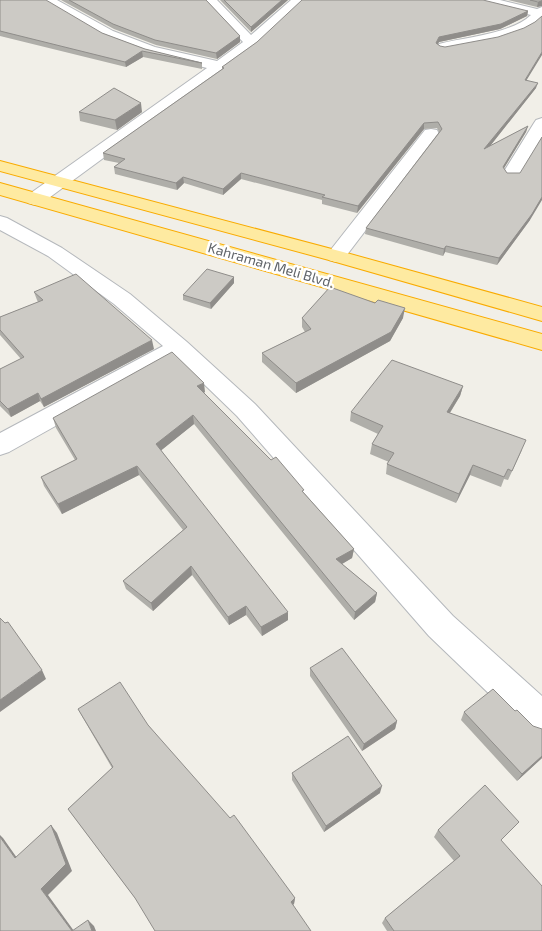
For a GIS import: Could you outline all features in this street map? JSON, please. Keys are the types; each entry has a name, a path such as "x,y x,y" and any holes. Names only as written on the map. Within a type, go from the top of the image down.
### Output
{"highway":[{"name":"Kahraman Meli Blvd.","path":"0,166 336,256 542,314"},
{"name":"Kahraman Meli Blvd.","path":"0,189 542,342"}],"street":[{"path":"48,0 108,34 151,50 219,66"},
{"path":"210,0 251,43"},
{"path":"35,199 251,43 298,0"},
{"path":"485,0 540,12"},
{"path":"444,47 484,39 528,25 540,12"},
{"path":"528,25 542,30"},
{"path":"512,173 542,123"},
{"path":"336,256 431,134"},
{"path":"0,222 55,252 122,299 179,347 246,410 441,626 542,720"},
{"path":"0,445 179,347"}],"building":[{"path":"0,0 46,0 102,33 145,49 202,63 142,51 125,62 0,31"},
{"path":"69,0 206,0 240,36 216,53 155,40 113,24"},
{"path":"224,0 282,0 251,27"},
{"path":"302,0 483,0 528,11 501,24 439,37 436,43 445,47 498,37 524,28 542,16 542,52 525,80 538,83 484,149 528,126 503,167 507,173 520,173 542,137 542,197 532,214 499,258 446,246 444,249 366,228 442,129 438,122 424,123 358,206 322,197 325,195 241,173 223,189 183,177 176,183 114,167 125,159 103,153 224,68 222,67 257,42"},
{"path":"114,88 141,103 115,120 79,112"},
{"path":"207,269 234,277 210,303 183,295"},
{"path":"76,274 152,340 41,399 38,393 8,409 0,401 0,369 24,357 0,330 0,317 43,300 34,292"},
{"path":"330,287 375,303 378,300 405,308 391,332 296,383 262,353 311,329 302,318"},
{"path":"172,352 204,383 197,386 271,460 276,457 304,490 302,491 354,549 336,559 377,593 355,612 193,415 156,444 288,612 261,627 246,606 228,617 191,566 151,603 123,581 187,527 137,466 58,504 41,477 77,459 53,418"},
{"path":"392,360 463,386 447,412 526,440 512,471 508,469 504,477 473,465 459,494 387,464 394,453 372,444 383,426 351,412"},
{"path":"0,618 5,623 8,622 42,670 0,700"},
{"path":"342,648 397,721 364,744 310,668"},
{"path":"120,682 148,725 230,818 234,815 295,898 291,902 311,931 155,931 135,898 68,809 113,767 78,709"},
{"path":"493,689 533,726 542,729 542,756 522,774 464,712"},
{"path":"348,736 382,786 326,826 292,773"},
{"path":"485,785 519,822 501,840 542,886 542,931 394,931 385,918 460,856 438,830"},
{"path":"51,825 66,864 41,889 72,931 0,931 0,837 15,858"},
{"path":"88,920 92,931 72,931"}]}
